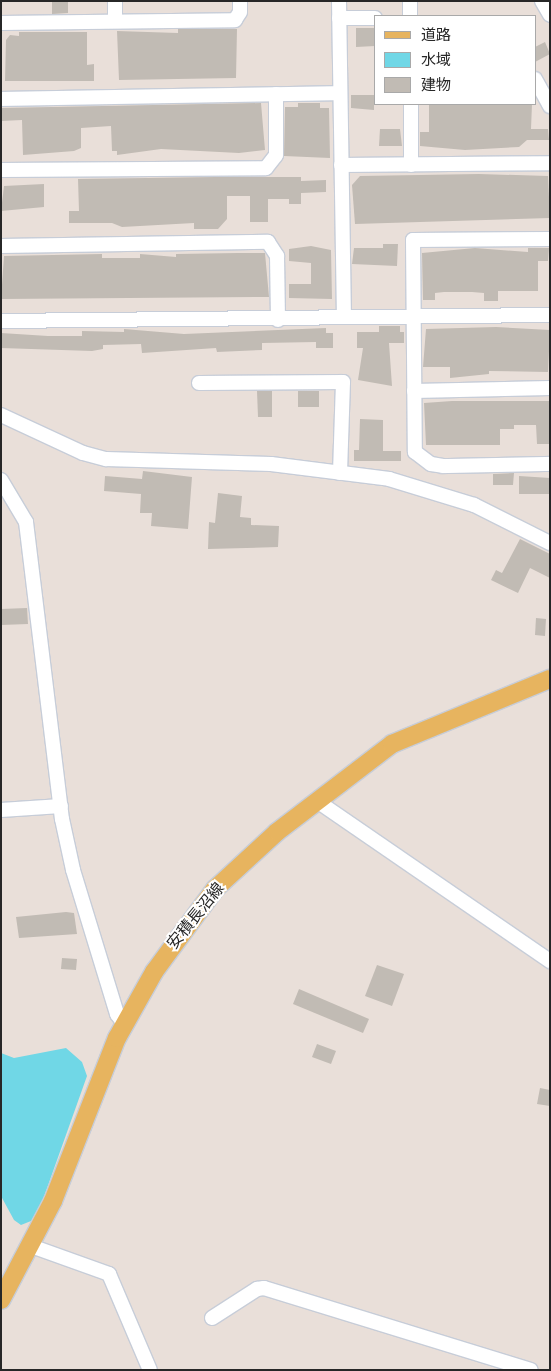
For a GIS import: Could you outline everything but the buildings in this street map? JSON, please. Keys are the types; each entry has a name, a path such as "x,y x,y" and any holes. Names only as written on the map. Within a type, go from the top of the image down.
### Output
{"main road":[{"name":"安積長沼線","path":"1,1300 31,1246 72,1158 108,1057 124,1024 154,972 216,889 317,801 392,744 550,680"}],"street":[{"path":"115,1 115,21"},
{"path":"1,23 235,20 240,12 240,1"},
{"path":"339,1 344,318"},
{"path":"410,1 410,15"},
{"path":"542,1 550,15"},
{"path":"339,18 374,18"},
{"path":"537,87 550,106"},
{"path":"1,99 340,93"},
{"path":"1,170 266,168 276,155 276,94"},
{"path":"411,105 411,165"},
{"path":"341,165 550,163"},
{"path":"550,239 413,240 415,452 431,464 550,464"},
{"path":"1,246 268,242 277,256 278,320"},
{"path":"1,321 278,320 550,314"},
{"path":"199,383 344,382 340,473"},
{"path":"414,391 550,388"},
{"path":"1,415 83,452 106,458 203,459 389,479 444,495 482,509 550,543"},
{"path":"1,480 26,522 61,806 73,870 117,1014 124,1024"},
{"path":"317,801 550,960"},
{"path":"1,810 61,806"},
{"path":"31,1246 109,1274 150,1370"},
{"path":"212,1318 257,1289 264,1288 531,1370"}],"water":[{"path":"66,1048 82,1062 87,1076 36,1219 21,1225 14,1220 1,1196 1,1053 14,1058"}]}
